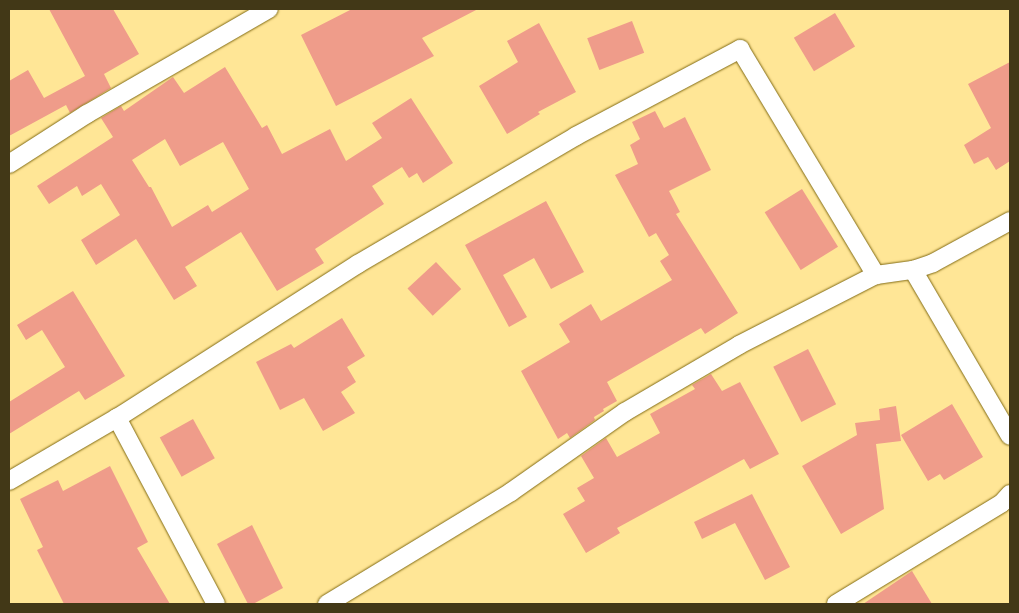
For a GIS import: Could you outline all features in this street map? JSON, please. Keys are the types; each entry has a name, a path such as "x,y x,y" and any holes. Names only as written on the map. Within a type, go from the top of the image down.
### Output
{"street":[{"path":"9,164 86,114 269,9"},
{"path":"9,481 117,418 358,264 576,136 740,49 876,276"},
{"path":"327,604 511,492 634,407 739,345 876,276 913,270 933,263 1010,221"},
{"path":"913,270 1010,436"},
{"path":"117,418 216,604"},
{"path":"836,604 1002,503 1010,494"}],"building":[{"path":"49,9 113,9 139,54 104,74 111,88 70,113 66,105 9,136 9,81 28,70 44,98 85,76"},
{"path":"352,9 478,9 422,38 434,56 336,106 301,35"},
{"path":"835,13 855,46 814,71 794,38"},
{"path":"632,21 644,53 599,70 587,38"},
{"path":"539,23 576,92 538,112 540,114 507,134 479,86 518,62 507,41"},
{"path":"1010,62 1010,161 996,170 988,157 974,164 964,145 991,128 968,84"},
{"path":"225,67 262,128 267,125 282,154 330,129 346,161 382,138 372,123 411,98 453,163 423,183 417,173 409,178 402,167 372,186 384,204 315,249 324,263 277,291 241,232 185,267 197,286 174,300 136,239 96,265 81,240 120,215 101,184 82,196 77,186 49,204 37,186 113,137 101,118 121,106 124,111 173,77 184,93","holes":["165,139 180,166 223,142 249,189 212,212 208,205 172,227 151,187 149,187 132,160"]},
{"path":"655,111 664,128 685,117 711,170 669,191 680,212 676,214 738,313 705,334 701,328 607,382 617,401 603,409 604,411 594,417 595,420 570,438 567,433 558,439 521,371 570,342 559,324 591,304 601,321 672,280 660,261 669,255 656,233 649,237 615,175 638,164 630,145 640,139 632,122"},
{"path":"802,189 838,247 801,270 765,212"},
{"path":"546,201 584,272 551,289 534,258 503,275 527,317 509,327 465,245"},
{"path":"436,262 461,289 433,316 407,289"},
{"path":"73,291 125,376 85,400 79,391 9,434 9,402 65,367 42,330 26,340 17,325"},
{"path":"342,318 365,356 347,367 356,382 341,392 355,413 323,431 304,398 280,410 256,362 291,344 294,348"},
{"path":"808,349 836,404 801,422 773,367"},
{"path":"711,374 722,391 740,382 779,454 750,469 744,459 617,528 620,533 586,553 563,514 585,501 577,488 594,478 581,456 606,438 617,457 660,433 650,414 695,389 692,385"},
{"path":"952,404 983,457 944,480 940,474 928,481 901,435"},
{"path":"896,406 901,441 876,444 884,509 841,534 802,466 857,435 855,423 880,420 879,409"},
{"path":"193,419 215,458 182,477 160,437"},
{"path":"110,466 148,542 137,548 170,604 64,604 37,550 43,547 20,499 58,480 63,491"},
{"path":"752,494 790,567 765,580 735,523 702,539 694,522"},
{"path":"252,525 283,588 253,604 248,604 217,544"},
{"path":"912,571 932,604 863,604"}]}
